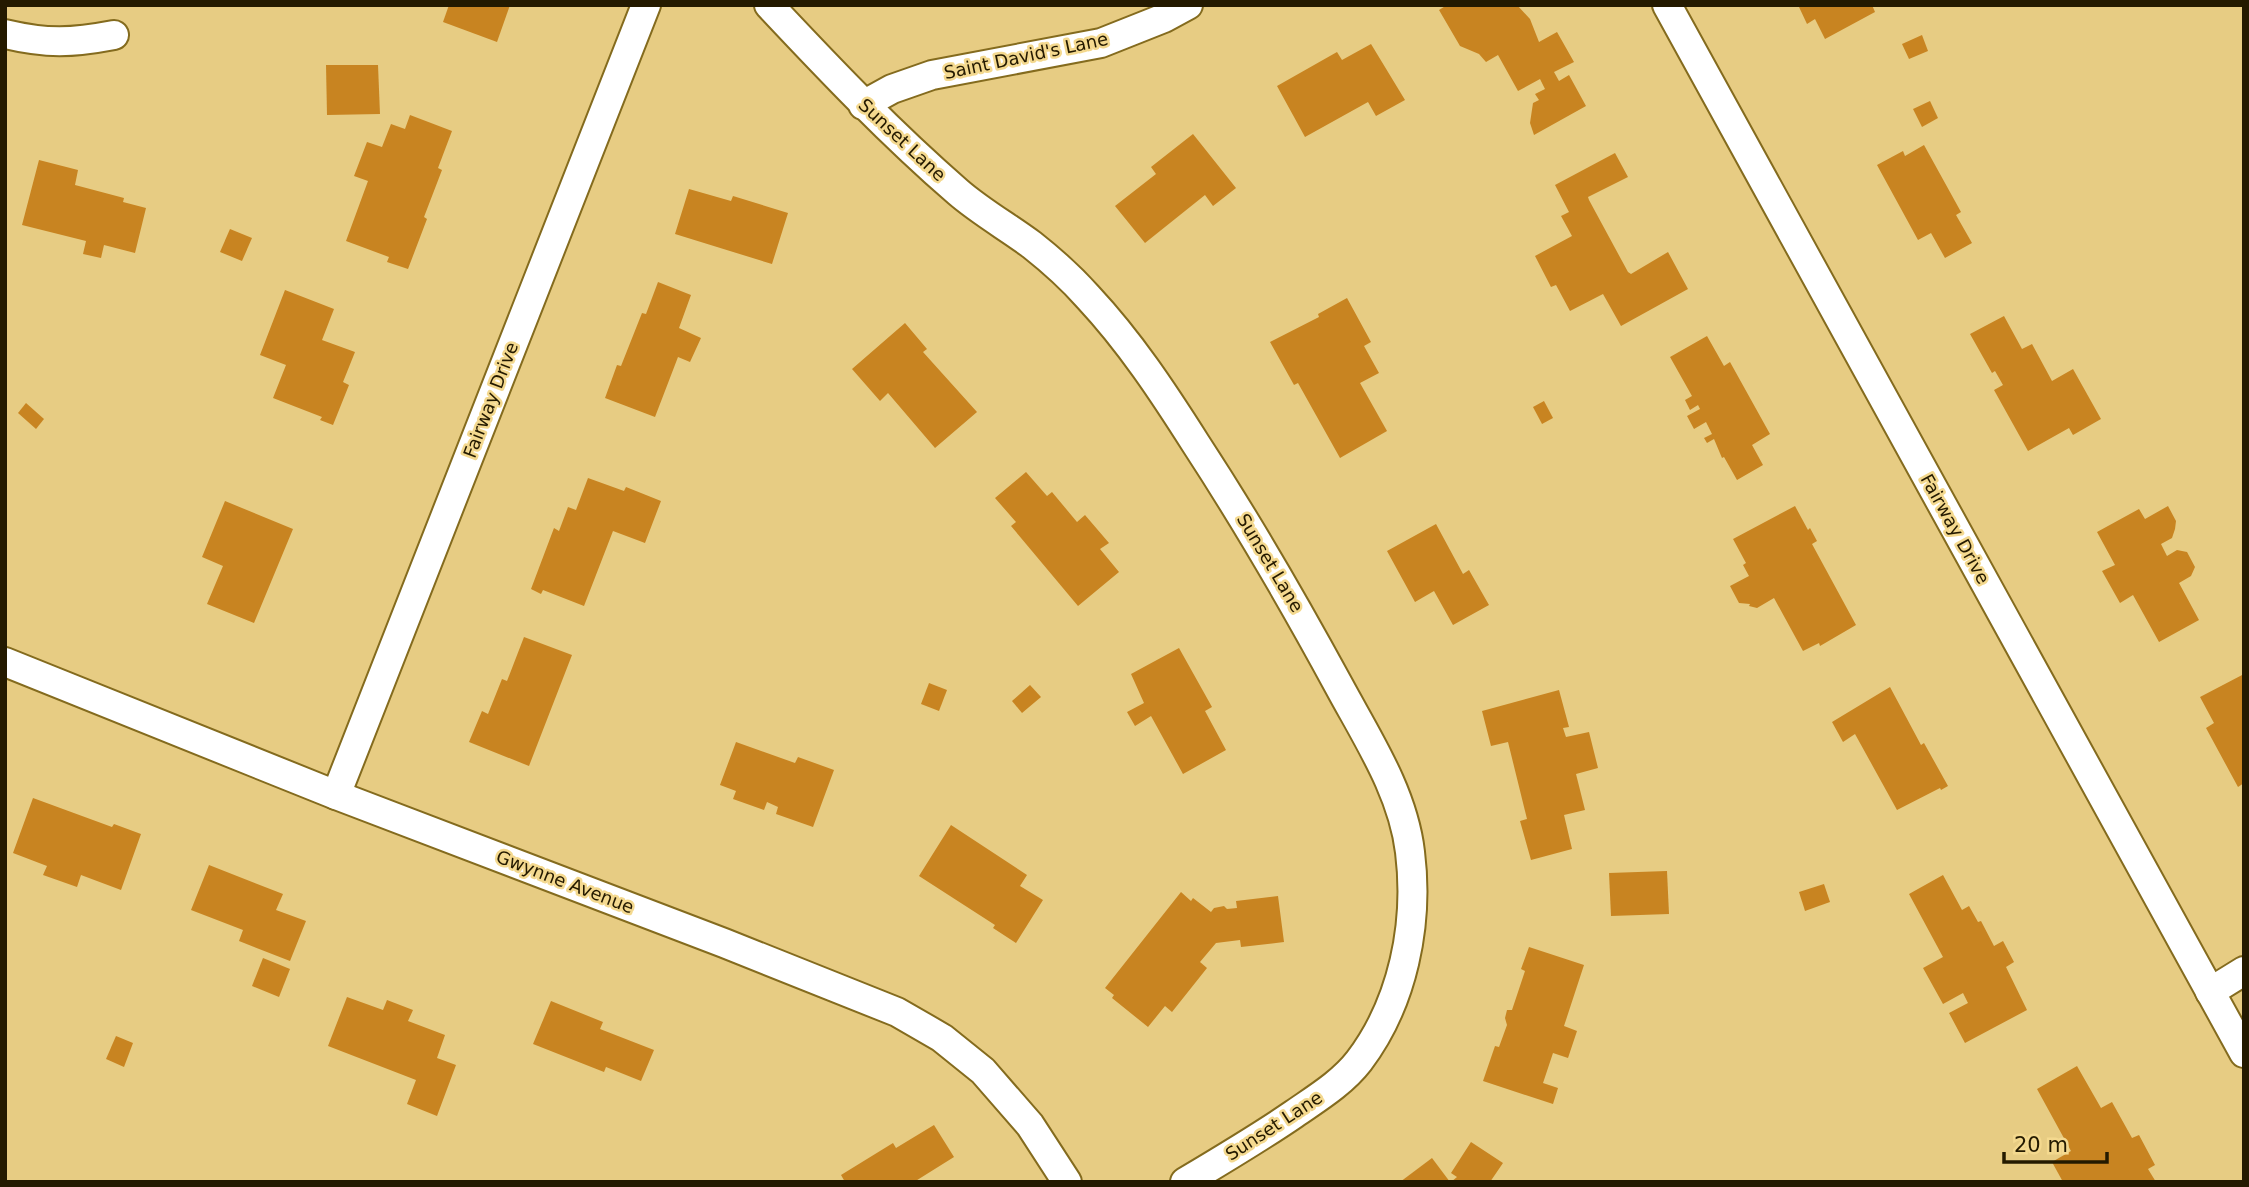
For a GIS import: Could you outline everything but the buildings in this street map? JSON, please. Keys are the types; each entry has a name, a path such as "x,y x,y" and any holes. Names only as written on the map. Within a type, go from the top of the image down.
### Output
{"street":[{"name":"Fairway Drive","path":"337,795 646,5"},
{"name":"Sunset Lane","path":"769,5 863,104 963,197 1034,247 1078,287 1142,360 1249,525 1303,618 1391,783 1411,854 1412,906 1408,945 1399,986 1380,1029 1357,1063 1331,1089 1258,1138 1185,1182"},
{"name":"Saint David's Lane","path":"863,104 892,89 932,75 1101,43 1164,18 1188,5"},
{"name":"Fairway Drive","path":"1667,5 2244,1053"},
{"path":"5,34 34,41 74,43 114,35"},
{"name":"Gwynne Avenue","path":"5,663 897,1012 942,1038 984,1071 1030,1125 1067,1182"},
{"path":"2210,992 2244,971"}]}
